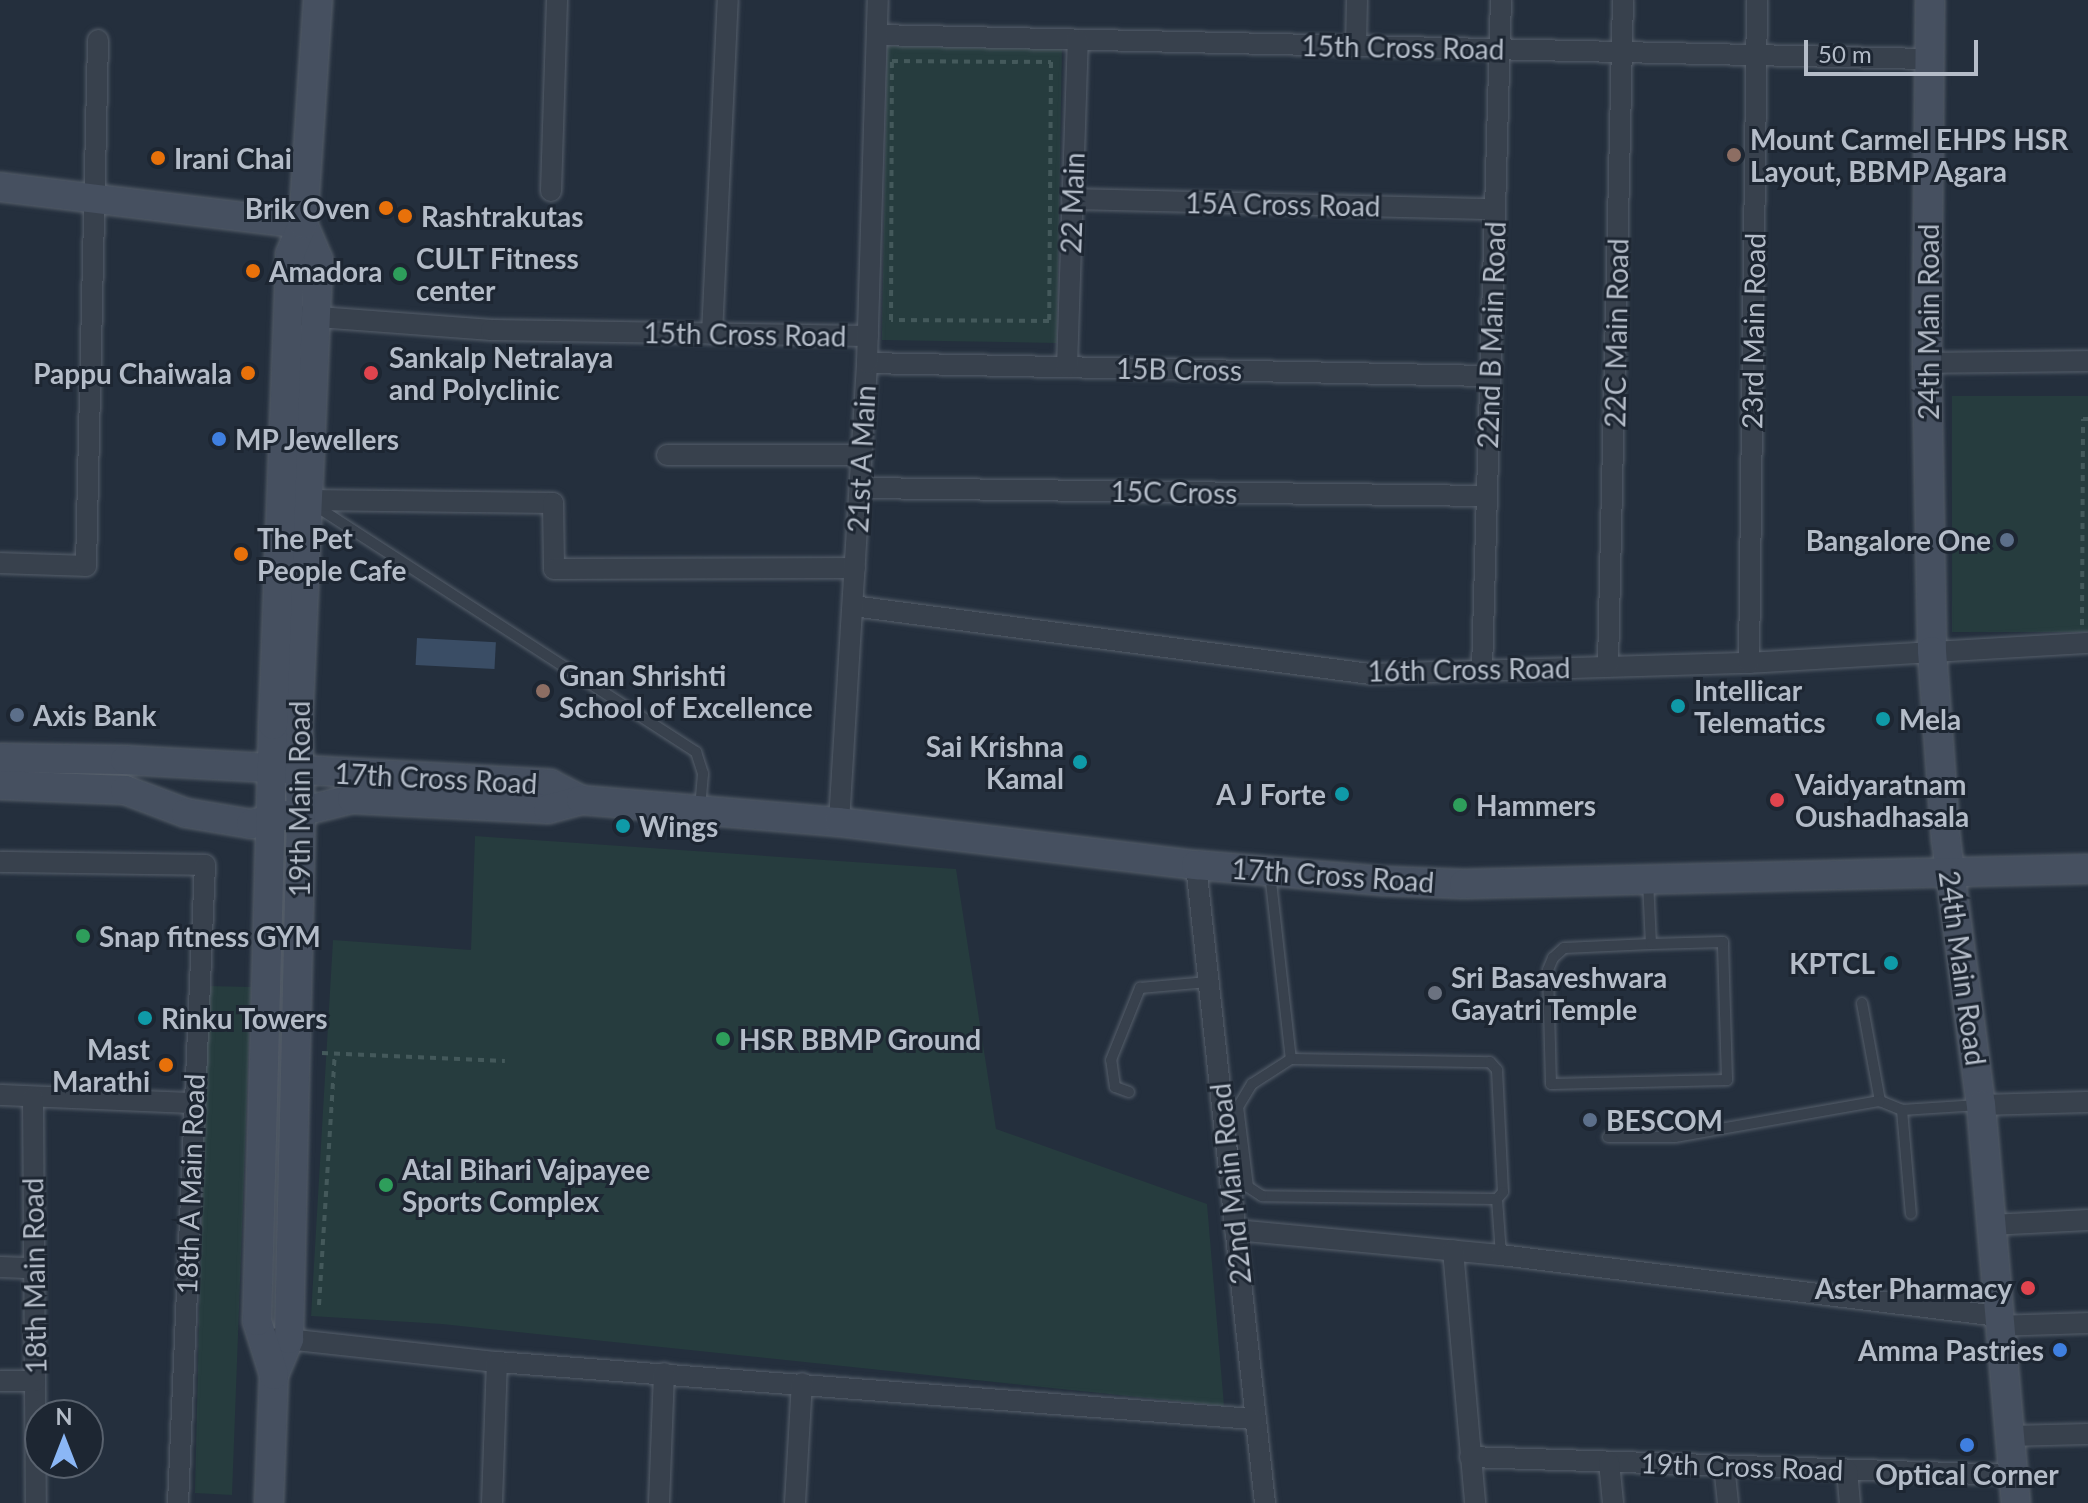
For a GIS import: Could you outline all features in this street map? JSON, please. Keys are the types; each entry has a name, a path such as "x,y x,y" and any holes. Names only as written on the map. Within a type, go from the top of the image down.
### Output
{"main road":[{"name":"19th Main Road","path":"276,1338 257,1321 272,769 290,254 303,224 318,0"},
{"name":"24th Main Road","path":"1930,0 1927,363 1932,651 1950,872 1981,1105 1997,1321 2015,1489"},
{"path":"0,187 95,202 303,224"},
{"name":"19th Main Road","path":"269,1503 276,1338 295,1052 301,814 298,726 318,259 303,224"},
{"name":"17th Cross Road","path":"0,758 550,784 581,800"},
{"path":"155,763 155,800"},
{"name":"17th Cross Road","path":"0,785 125,790 197,815 251,824 352,799 548,809 581,800 839,822 1270,873 1464,884 2088,869"}],"street":[{"path":"551,191 557,0"},
{"path":"712,334 728,0"},
{"name":"21st A Main","path":"839,822 867,363 878,0"},
{"path":"1356,46 1357,0"},
{"name":"22nd B Main Road","path":"1482,670 1501,0"},
{"name":"22C Main Road","path":"1608,665 1623,0"},
{"name":"23rd Main Road","path":"1749,663 1757,0"},
{"name":"15th Cross Road","path":"877,35 1930,59"},
{"path":"0,563 86,566 98,40"},
{"name":"22 Main","path":"1067,367 1078,40"},
{"name":"15A Cross Road","path":"1072,199 1495,209"},
{"name":"15th Cross Road","path":"287,315 491,330 868,336"},
{"path":"1927,363 2088,361"},
{"name":"15B Cross","path":"867,363 1490,376"},
{"path":"667,455 862,455"},
{"name":"15C Cross","path":"861,488 1487,496"},
{"path":"306,500 553,503 554,569 855,568"},
{"name":"16th Cross Road","path":"853,606 1370,674 1749,663 2085,643"},
{"name":"18th A Main Road","path":"0,862 205,865 192,1103 178,1503"},
{"name":"22nd Main Road","path":"1196,865 1265,1503"},
{"path":"0,1095 192,1103"},
{"name":"18th Main Road","path":"33,1097 36,1503"},
{"path":"1981,1105 2088,1102"},
{"path":"1991,1225 2088,1220"},
{"path":"1235,1230 1501,1255 1997,1321 2088,1323"},
{"path":"1453,1250 1475,1503"},
{"path":"0,1267 33,1268"},
{"path":"276,1338 497,1362 1254,1419"},
{"path":"492,1503 497,1362"},
{"path":"659,1503 664,1373"},
{"path":"0,1381 35,1381"},
{"path":"795,1503 802,1383"},
{"path":"2009,1436 2088,1434"},
{"name":"19th Cross Road","path":"1470,1457 1847,1470 2015,1489"},
{"path":"1609,1462 1613,1503"},
{"path":"1724,1465 1728,1503"},
{"path":"1847,1470 1850,1503"}],"lane":[{"path":"306,500 696,752 703,774 700,811"},
{"path":"1270,873 1291,1059"},
{"path":"1648,879 1651,944"},
{"path":"1723,942 1727,1080 1551,1084 1548,970 1553,958 1564,948 1651,944 1723,942"},
{"path":"1129,1092 1115,1087 1111,1060 1140,988 1208,982"},
{"path":"1862,1003 1874,1092 1880,1101"},
{"path":"1497,1199 1276,1199 1248,1187 1238,1107 1252,1084 1291,1059 1490,1062 1497,1070 1503,1181 1497,1199 1501,1255"},
{"path":"1608,1137 1675,1137 1880,1101 1902,1110 1981,1105"},
{"path":"1902,1110 1911,1214"}],"path":[{"path":"892,61 907,61 1051,62 1049,321 891,320 892,61"},
{"path":"2085,643 2083,419 2088,419"},
{"path":"1945,546 1980,546"},
{"path":"295,1052 505,1061"},
{"path":"319,1305 335,1054"}],"green space":[{"path":"887,46 1062,49 1057,343 882,340"},
{"path":"1952,396 2088,396 2088,632 1952,632"},
{"name":"HSR BBMP Ground","path":"475,836 956,869 996,1129 1207,1204 1224,1406 442,1324 311,1316 333,940 471,950"},
{"path":"207,986 251,987 232,1495 195,1493"}],"water":[{"path":"417,638 496,642 494,669 416,665"}],"place":[{"name":"Mount Carmel EHPS HSR Layout, BBMP Agara","path":"1734,155"},
{"name":"Irani Chai","path":"158,158"},
{"name":"Brik Oven","path":"386,208"},
{"name":"Rashtrakutas","path":"405,216"},
{"name":"Amadora","path":"253,271"},
{"name":"CULT Fitness center","path":"400,274"},
{"name":"Pappu Chaiwala","path":"248,373"},
{"name":"Sankalp Netralaya and Polyclinic","path":"371,373"},
{"name":"MP Jewellers","path":"219,439"},
{"name":"Bangalore One","path":"2007,540"},
{"name":"The Pet People Cafe","path":"241,554"},
{"name":"Gnan Shrishti School of Excellence","path":"543,691"},
{"name":"Intellicar Telematics","path":"1678,706"},
{"name":"Axis Bank","path":"17,715"},
{"name":"Mela","path":"1883,719"},
{"name":"Sai Krishna Kamal","path":"1080,762"},
{"name":"A J Forte","path":"1342,794"},
{"name":"Vaidyaratnam Oushadhasala","path":"1777,800"},
{"name":"Hammers","path":"1460,805"},
{"name":"Wings","path":"623,826"},
{"name":"Snap fitness GYM","path":"83,936"},
{"name":"KPTCL","path":"1891,963"},
{"name":"Sri Basaveshwara Gayatri Temple","path":"1435,993"},
{"name":"Rinku Towers","path":"145,1018"},
{"name":"HSR BBMP Ground","path":"723,1039"},
{"name":"Mast Marathi","path":"166,1065"},
{"name":"BESCOM","path":"1590,1120"},
{"name":"Atal Bihari Vajpayee Sports Complex","path":"386,1185"},
{"name":"Aster Pharmacy","path":"2028,1288"},
{"name":"Amma Pastries","path":"2060,1350"},
{"name":"Optical Corner","path":"1967,1445"}]}
